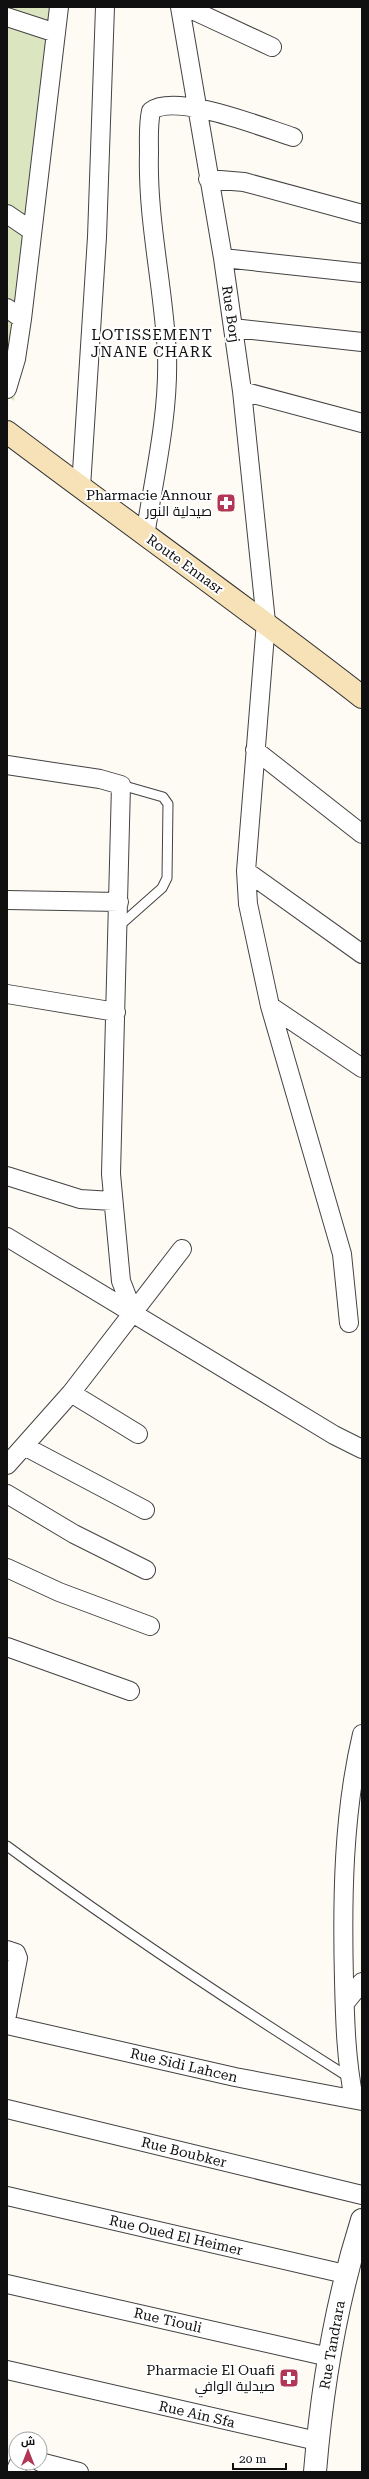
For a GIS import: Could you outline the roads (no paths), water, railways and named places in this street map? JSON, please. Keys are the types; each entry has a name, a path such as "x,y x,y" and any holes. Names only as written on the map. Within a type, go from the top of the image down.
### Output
{"main road":[{"name":"Route Ennasr","path":"7,432 145,536 266,622 362,697"}],"street":[{"path":"7,389 16,359 22,319 59,7"},
{"path":"80,487 97,236 105,7"},
{"name":"Rue Borj","path":"180,7 208,179 223,258 242,392 266,622 246,871 248,904 270,1006 342,1254 349,1323"},
{"path":"186,7 272,47"},
{"path":"7,17 56,33"},
{"path":"145,536 161,433 167,356 159,273 150,205 151,111 160,107 196,106 293,137"},
{"path":"208,179 244,182 362,214"},
{"path":"7,214 32,231"},
{"path":"223,258 362,273"},
{"path":"7,308 22,319"},
{"path":"233,328 362,342"},
{"path":"242,392 362,423"},
{"path":"255,750 362,834"},
{"path":"7,765 100,779 121,785 111,1174 112,1201 121,1281 133,1312"},
{"path":"246,871 362,954"},
{"path":"7,900 118,902"},
{"path":"7,994 116,1012"},
{"path":"270,1006 362,1068"},
{"path":"7,1176 80,1199 112,1201"},
{"path":"7,1237 334,1435 362,1448"},
{"path":"8,1460 24,1446 71,1393 182,1249"},
{"path":"71,1393 138,1434"},
{"path":"24,1446 146,1510"},
{"path":"7,1494 74,1534 146,1570"},
{"path":"7,1568 59,1592 150,1626"},
{"path":"7,1647 130,1691"},
{"path":"358,2100 350,2078 345,2003 343,1918 347,1829 352,1783 362,1734"},
{"path":"7,2014 13,1954"},
{"path":"345,2003 362,1982"},
{"name":"Rue Sidi Lahcen","path":"7,2025 235,2077 358,2100"},
{"name":"Rue Boubker","path":"7,2109 362,2195"},
{"name":"Rue Oued El Heimer","path":"7,2196 353,2264"},
{"name":"Rue Tandrara","path":"315,2472 317,2441 329,2357 353,2264 362,2220"},
{"name":"Rue Tiouli","path":"7,2284 329,2357"},
{"name":"Rue Ain Sfa","path":"7,2370 317,2441"},
{"path":"48,2464 79,2472"}],"lane":[{"path":"118,927 162,888 167,878 168,804 163,797 121,785"},
{"path":"7,1846 61,1886 170,1960 350,2078"}],"place":[{"name":"Pharmacie Annour صيدلية النور","path":"226,503"},
{"name":"Pharmacie El Ouafi صيدلية الوافي","path":"289,2378"}],"district":[{"name":"LOTISSEMENT JNANE CHARK","path":"152,344"}]}
